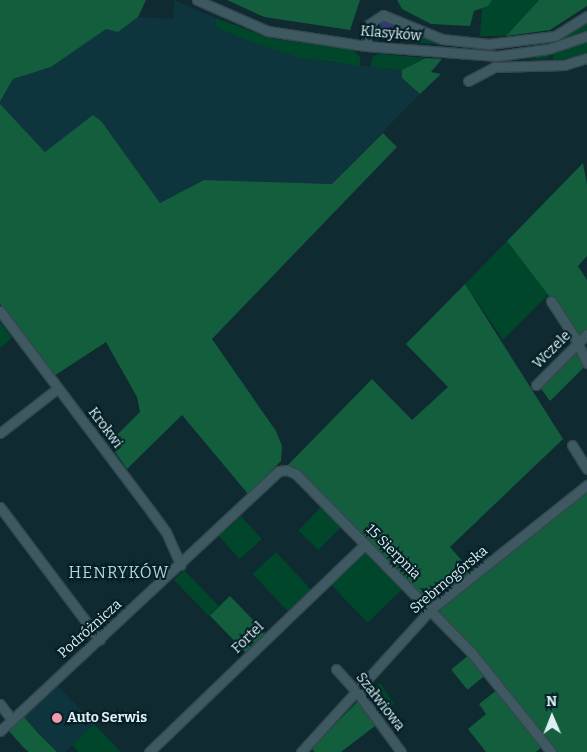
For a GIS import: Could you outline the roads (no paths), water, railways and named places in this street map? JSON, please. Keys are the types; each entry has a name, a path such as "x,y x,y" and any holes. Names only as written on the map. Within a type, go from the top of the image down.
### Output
{"street":[{"name":"Klasyków","path":"198,0 268,31 366,46 485,56 534,52 587,36"},
{"path":"366,46 368,25 383,15 442,39 489,44 555,36 587,16"},
{"path":"468,81 494,68 558,65 587,58"},
{"path":"551,301 578,343 587,363"},
{"name":"Krokwi","path":"0,311 166,532 181,564"},
{"name":"Wczele","path":"536,385 587,334"},
{"path":"0,433 58,388"},
{"path":"572,445 587,469"},
{"name":"Podróżnicza","path":"0,731 100,640 279,471 286,470"},
{"name":"15 Sierpnia","path":"286,470 296,474 471,652 552,752"},
{"name":"Srebrnogórska","path":"301,752 430,610 587,485"},
{"path":"0,507 100,640"},
{"name":"Fortel","path":"148,752 365,544"},
{"name":"Szałwiowa","path":"336,669 357,692 401,752"},
{"path":"0,704 12,720"}],"place":[{"name":"Auto Serwis","path":"57,718"}],"district":[{"name":"HENRYKÓW","path":"119,573"}]}
